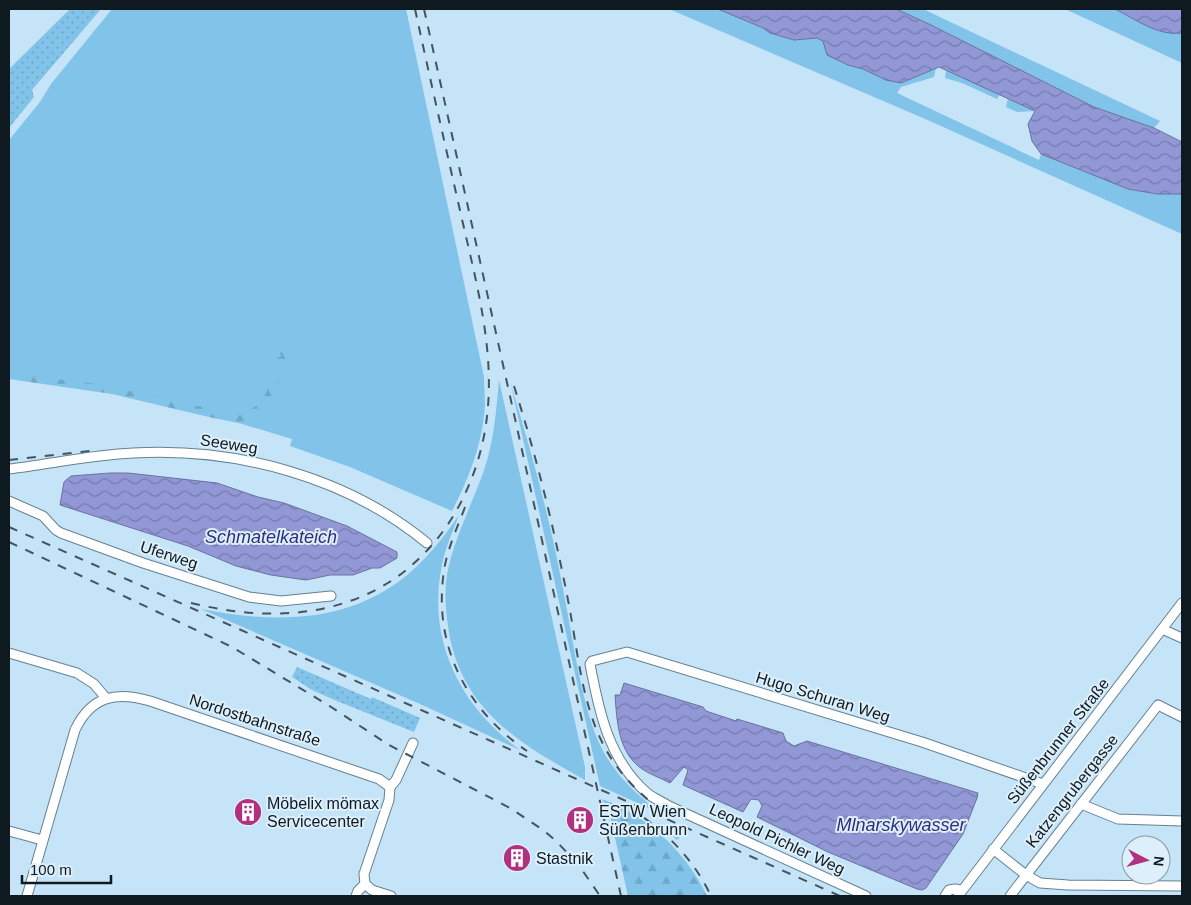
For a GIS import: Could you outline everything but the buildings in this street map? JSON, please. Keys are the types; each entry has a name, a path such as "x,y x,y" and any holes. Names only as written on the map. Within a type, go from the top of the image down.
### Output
{"street":[{"name":"Seeweg","path":"9,469 79,458 135,453 181,453 217,456 291,472 334,488 386,514 427,544"},
{"name":"Uferweg","path":"9,500 43,516 61,533 143,563 232,592 271,601 331,596"},
{"name":"Süßenbrunner Straße","path":"959,893 1182,603"},
{"path":"1162,629 1182,638"},
{"name":"Hugo Schuran Weg","path":"592,661 627,652 922,742 1043,784"},
{"path":"9,653 77,672 94,684 103,700 83,716 75,730 27,896"},
{"name":"Leopold Pichler Weg","path":"592,661 590,664 600,714 619,761 648,794 676,809 866,896"},
{"name":"Nordostbahnstraße","path":"103,700 124,696 150,701 379,779 390,787"},
{"name":"Katzengrubergasse","path":"1010,896 1158,705 1182,717"},
{"path":"391,896 372,890 365,884 364,874 389,800 390,787 396,780 413,743"},
{"path":"1081,804 1118,819 1182,821"},
{"path":"9,831 42,840"},
{"path":"993,850 1040,883 1182,886"},
{"path":"356,896 365,884"},
{"path":"945,896 949,890 955,889 959,893"}],"green space":[{"path":"70,9 101,9 32,90 34,97 9,128 9,69"},
{"path":"112,9 406,9 484,377 485,411 480,441 468,476 452,511 350,467 290,446 292,439 186,407 9,373 9,140 40,102 51,84"},
{"path":"669,9 718,9 763,28 770,33 794,40 817,38 823,41 848,65 901,83 936,68 934,77 901,87 897,93 1039,160 1041,154 1128,189 1157,194 1182,194 1182,234 923,118"},
{"path":"896,9 923,9 1160,121 1154,128 1094,107"},
{"path":"1065,9 1115,9 1146,25 1182,32 1182,63"},
{"path":"946,70 1000,94 997,99 962,83 945,78"},
{"path":"1008,98 1035,111 1017,112 1006,107"},
{"path":"281,335 290,337 288,359 262,420 250,425 112,394 9,379 9,371 99,384 237,415 246,415 251,409 261,403 267,391 262,387 276,359 281,356"},
{"path":"499,380 585,767 585,780 537,752 515,737 496,720 479,701 465,679 454,655 446,611 447,573 456,541 487,462 494,427"},
{"path":"511,385 546,511 559,566 580,680 598,742 623,780 638,795 664,815 600,786"},
{"path":"459,515 442,563 438,597 440,623 445,648 453,671 481,714 499,733 520,750 420,704 201,609 258,617 314,615 341,610 367,600 392,586 415,568 438,543"},
{"path":"297,667 420,718 414,732 312,690 292,677"},
{"path":"602,799 635,815 664,837 699,880 707,896 628,896 609,811"},
{"path":"657,823 681,832 681,836 677,840"}],"water":[{"path":"718,9 896,9 1094,107 1154,128 1182,142 1182,194 1157,194 1128,189 1041,154 1032,141 1028,124 1035,111 939,67 901,83 886,80 827,55 823,41 817,38 794,40 770,33 763,28"},
{"path":"1115,9 1182,9 1182,32 1172,33 1155,29"},
{"name":"Schmatelkateich","path":"128,473 217,483 258,497 284,503 347,526 397,552 397,558 380,568 372,568 353,575 330,575 306,580 271,575 236,566 188,546 60,505 64,482 71,476"},
{"name":"Mlnarskywasser","path":"624,683 703,707 706,711 736,721 737,719 783,733 786,741 794,746 807,741 978,793 977,798 963,834 926,888 922,890 917,889 828,852 757,817 762,806 759,800 751,799 743,812 683,785 688,770 684,767 670,783 642,769 628,754 620,736 615,695 620,695"}],"railway":[{"path":"191,603 217,609 271,614 323,609 348,602 373,591 408,569 436,541 458,508 478,459 486,423 489,387 483,315 415,9"},
{"path":"424,9 621,896"},
{"path":"514,386 530,438 550,516 567,595 580,670 595,725 608,753 622,773 638,791 667,814"},
{"path":"9,460 98,450"},
{"path":"465,507 445,565 442,593 443,620 448,646 457,670 470,693 505,734 527,751"},
{"path":"9,527 840,896"},
{"path":"9,542 232,647 328,705 389,745 510,808 556,841 578,864 600,896"},
{"path":"629,808 666,835 677,846 696,869 711,896"}],"place":[{"name":"Möbelix mömax Servicecenter","path":"248,812"},
{"name":"ESTW Wien Süßenbrunn","path":"580,820"},
{"name":"Stastnik","path":"517,858"}]}
